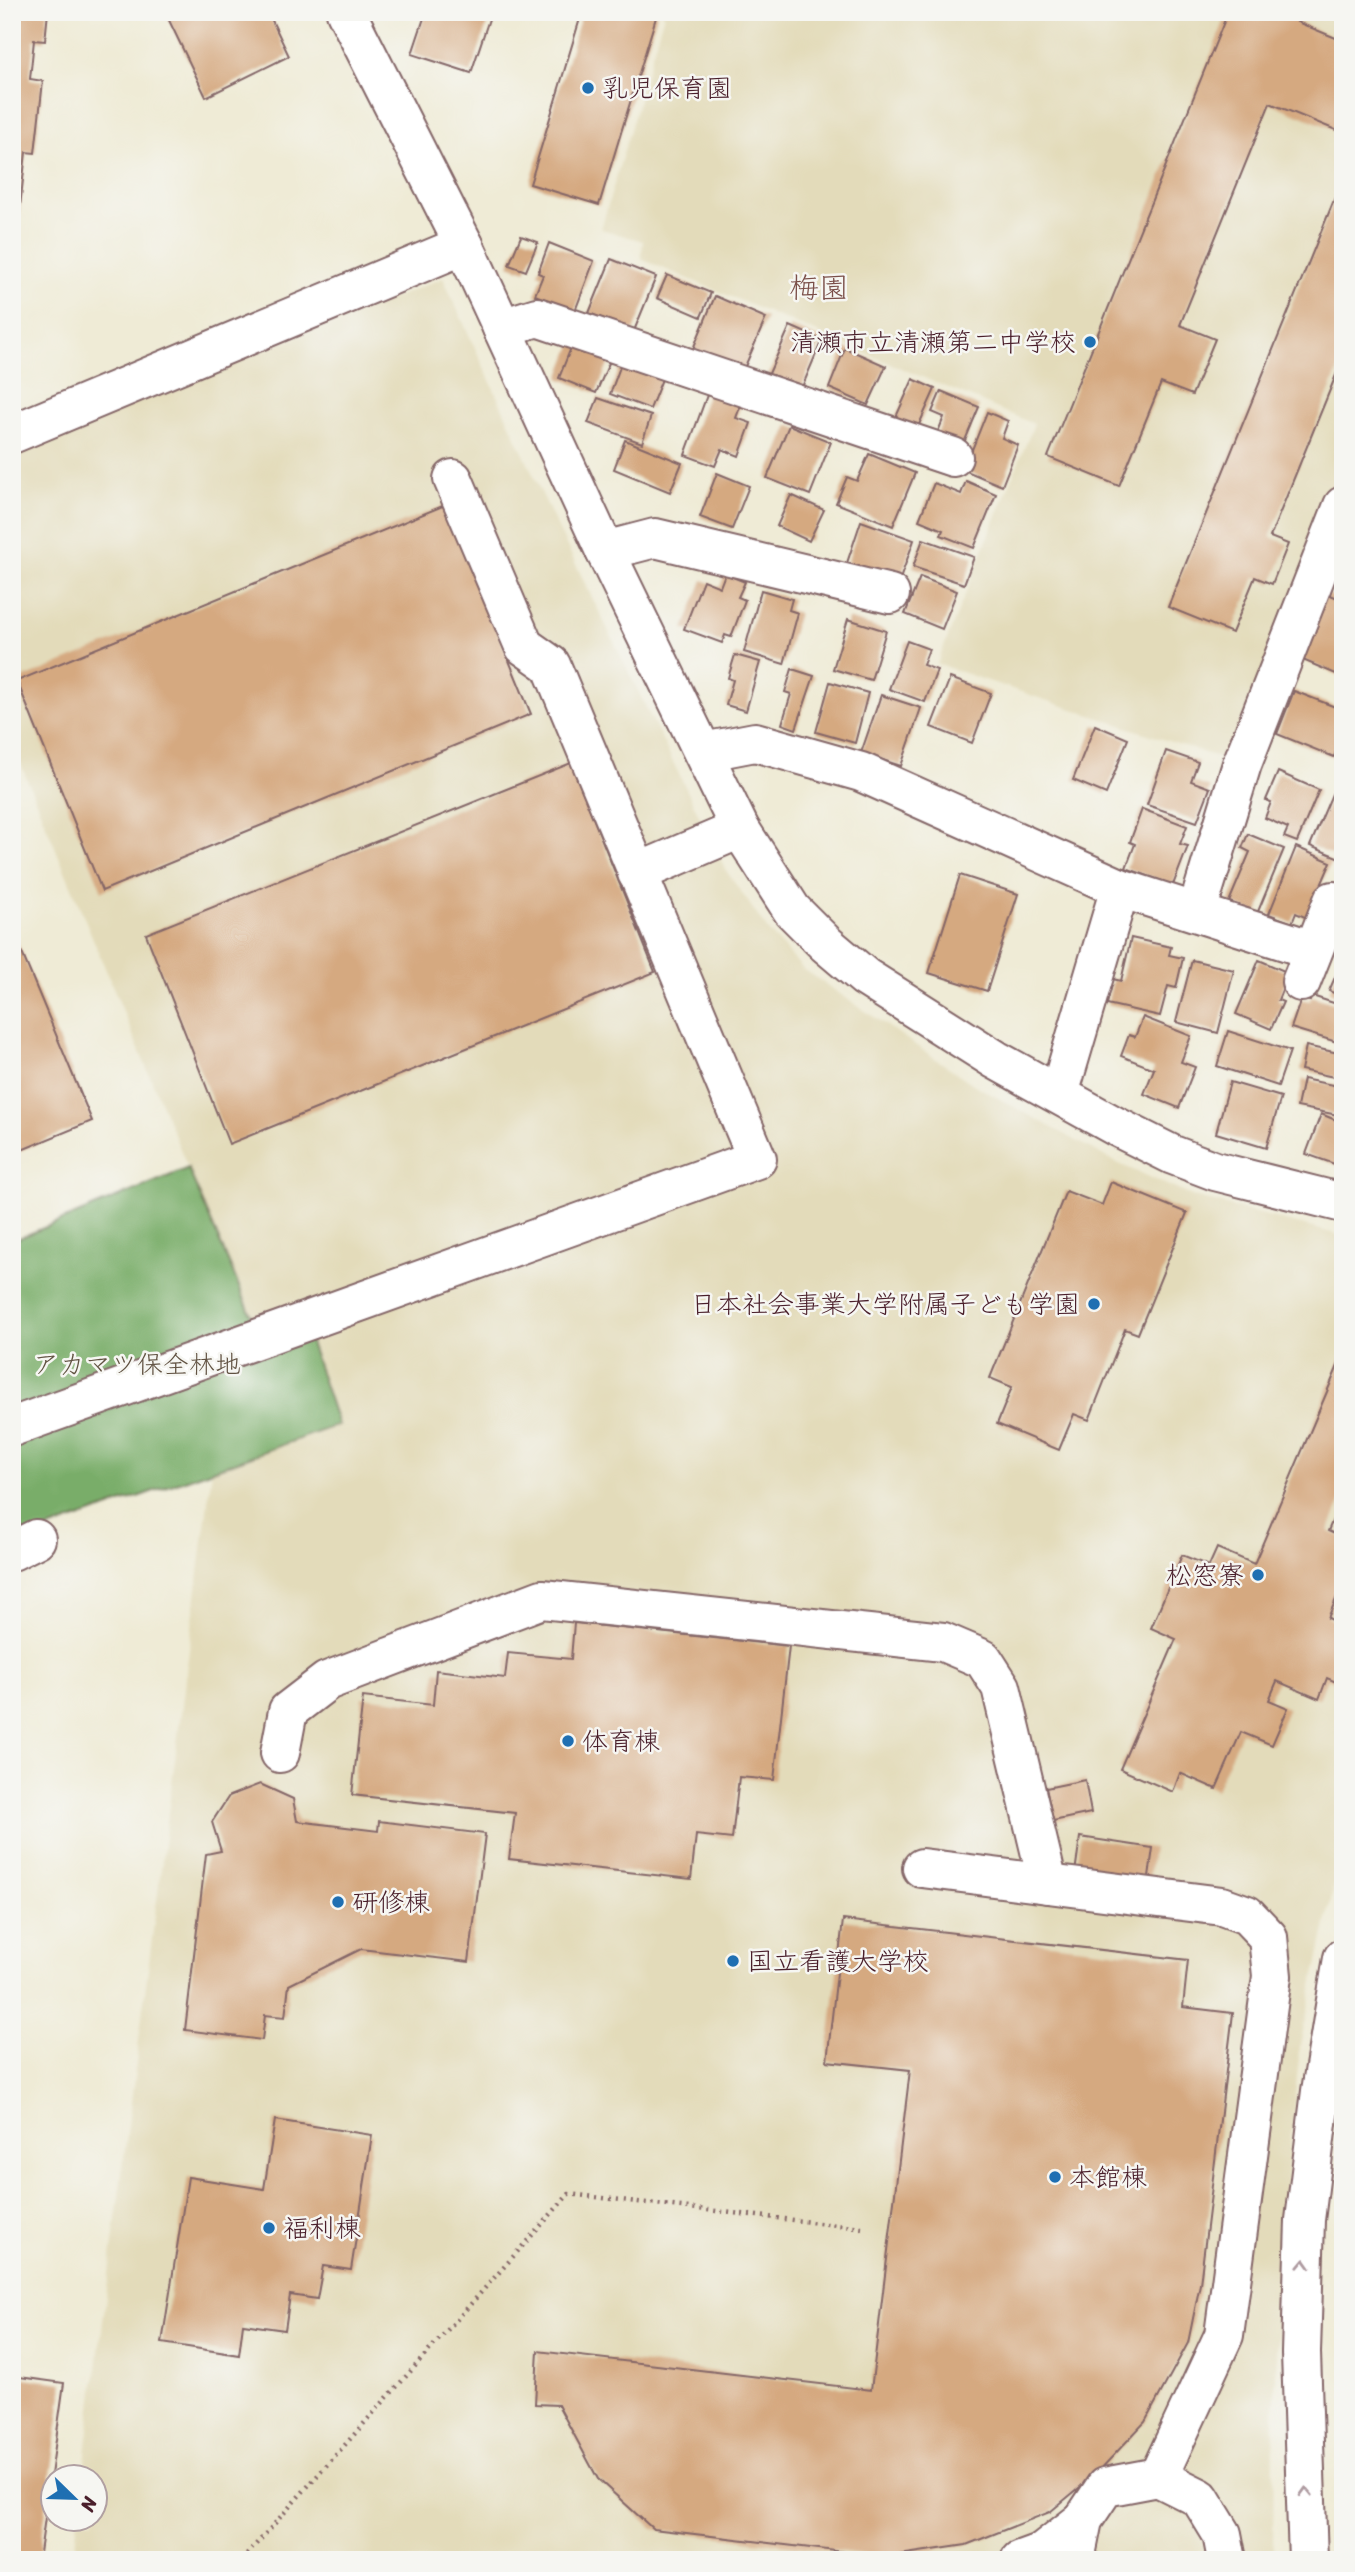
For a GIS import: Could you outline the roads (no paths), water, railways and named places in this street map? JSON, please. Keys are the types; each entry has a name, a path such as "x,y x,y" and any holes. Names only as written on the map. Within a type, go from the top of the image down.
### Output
{"street":[{"path":"346,12 464,245 605,551 740,829 792,910 825,944 887,992 996,1060 1115,1126 1173,1155 1215,1171 1343,1203"},
{"path":"12,434 464,245"},
{"path":"502,328 537,317 953,457"},
{"path":"12,1427 757,1159 551,665 524,646 453,479"},
{"path":"1197,911 1242,764 1343,506"},
{"path":"605,551 655,538 890,594"},
{"path":"702,752 755,742 861,772 1120,888 1197,911 1307,966 1333,901"},
{"path":"638,873 740,829"},
{"path":"1059,1094 1120,888"},
{"path":"280,1752 288,1711 327,1681 542,1600 943,1642 983,1659 1001,1687 1048,1884"},
{"path":"922,1868 1222,1906 1247,1915 1268,1937 1272,1976 1224,2335 1158,2477"},
{"path":"1308,2560 1301,2353 1306,2220 1321,2091 1343,1958"},
{"path":"1020,2560 1042,2552 1083,2520 1105,2487 1158,2477 1200,2498 1222,2534 1227,2560"},
{"path":"1075,2560 1083,2520"}],"place":[{"name":"乳児保育園","path":"588,88"},
{"name":"清瀬市立清瀬第二中学校","path":"1090,342"},
{"name":"日本社会事業大学附属子ども学園","path":"1094,1304"},
{"name":"松窓寮","path":"1258,1575"},
{"name":"体育棟","path":"568,1741"},
{"name":"研修棟","path":"338,1902"},
{"name":"国立看護大学校","path":"733,1961"},
{"name":"本館棟","path":"1055,2177"},
{"name":"福利棟","path":"269,2228"}],"district":[{"name":"梅園","path":"819,288"}],"park label":[{"name":"アカマツ保全林地","path":"137,1364"}]}
